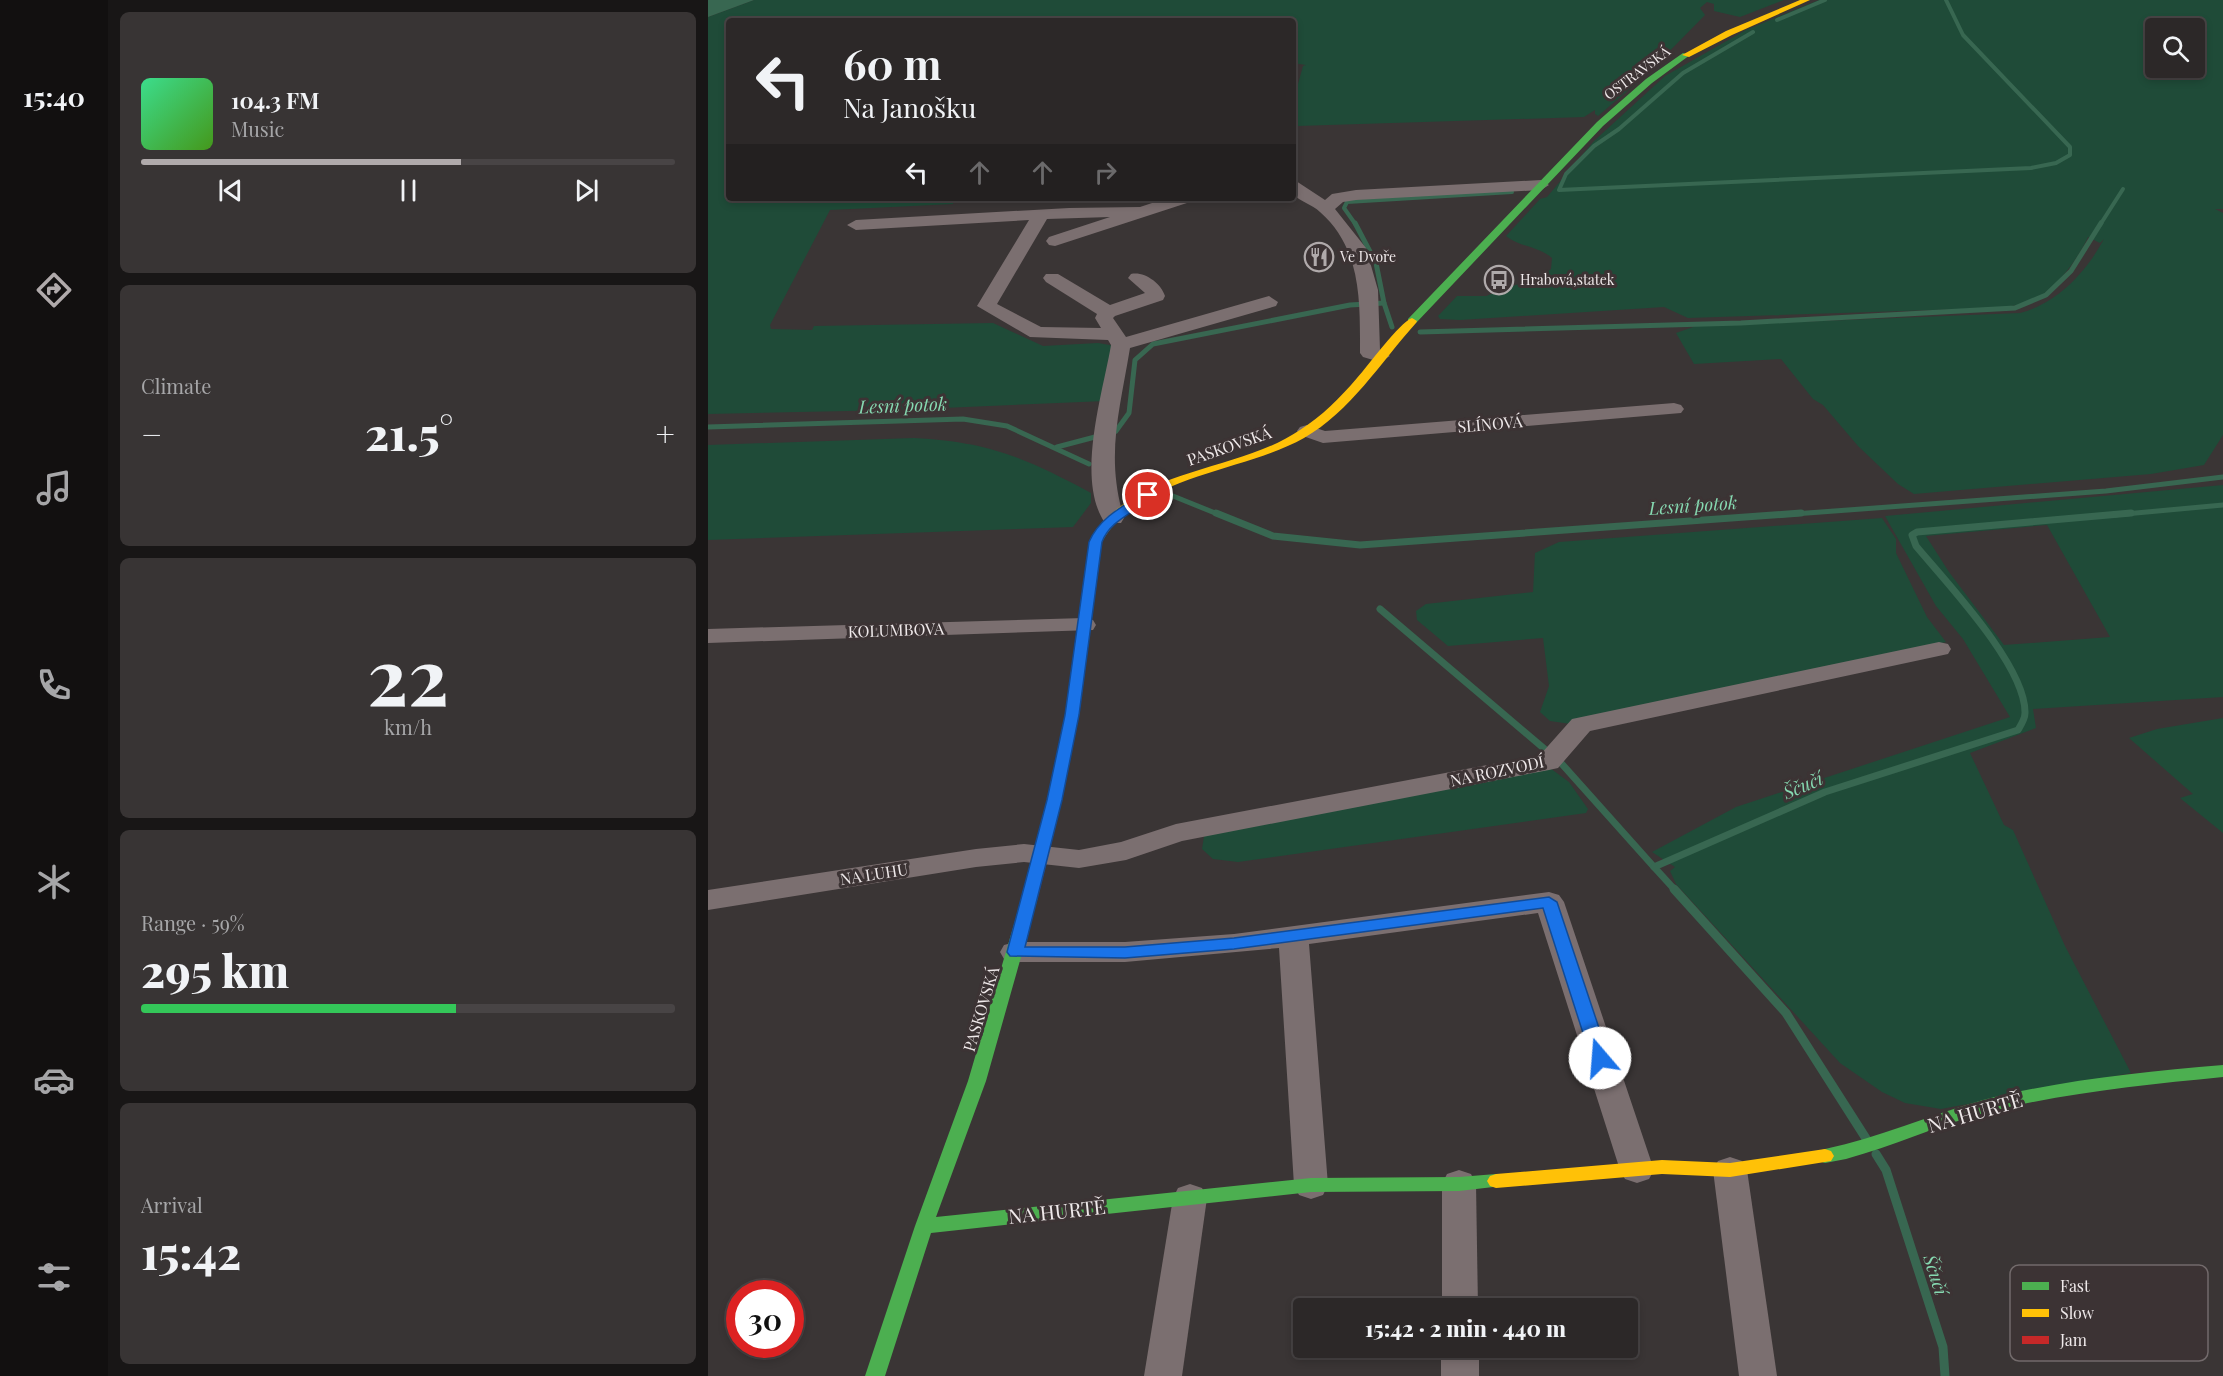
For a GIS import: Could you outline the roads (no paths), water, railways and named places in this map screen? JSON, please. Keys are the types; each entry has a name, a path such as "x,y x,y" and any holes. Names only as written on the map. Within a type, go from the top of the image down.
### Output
{"street":[{"name":"OSTRAVSKÁ","path":"1541,185 1600,124 1658,74 1746,25 1806,0"},
{"path":"1326,208 1338,198 1356,195 1541,185"},
{"name":"PASKOVSKÁ","path":"875,1376 924,1226 977,1081 1016,952 1041,855 1072,715 1096,542 1100,531 1113,518 1169,484 1273,450 1307,431 1541,185"},
{"path":"1296,187 1302,194 1326,208 1358,248 1369,290 1370,353 1380,356"},
{"path":"1055,241 1175,201"},
{"path":"856,225 927,224 1090,211 1140,212"},
{"path":"1040,216 986,306 1037,333 1170,341 1269,303"},
{"path":"1052,278 1108,312"},
{"path":"1113,518 1104,489 1103,468 1118,339 1104,318 1108,312 1156,296 1155,292 1137,278"},
{"name":"SLÍNOVÁ","path":"1307,431 1323,437 1674,409"},
{"name":"KOLUMBOVA","path":"708,636 1084,625"},
{"name":"NA ROZVODÍ","path":"1041,855 1078,859 1126,851 1176,833 1549,762 1581,725 1939,649"},
{"name":"NA LUHU","path":"708,900 976,858 1024,853 1041,855"},
{"path":"1016,952 1125,952 1293,936 1549,902 1636,1170"},
{"path":"1293,936 1311,1185"},
{"name":"NA HURTĚ","path":"924,1226 1311,1185 1459,1184 1662,1167 1731,1170 1857,1151 1981,1107 2050,1092 2141,1078 2223,1071"},
{"path":"1731,1170 1758,1376"},
{"path":"1459,1184 1460,1298"},
{"path":"1163,1376 1190,1198"},
{"path":"1460,1358 1460,1376"}],"waterway":[{"path":"1777,20 1825,0"},
{"path":"1753,32 1683,73 1619,129 1594,146 1566,174 1559,190 2031,168 2056,163 2070,155 2070,147 1963,35 1946,0"},
{"path":"2100,225 2123,189"},
{"path":"1356,225 1344,208 1347,202 1512,192"},
{"path":"1355,223 1376,263 1384,303"},
{"path":"1420,332 1741,323 2015,308 2046,295 2071,271 2101,223"},
{"path":"1116,431 1129,413 1135,360 1153,344 1350,305 1384,303"},
{"path":"1384,303 1392,327"},
{"name":"Lesní potok","path":"708,427 963,419 1007,426 1089,464"},
{"path":"1057,447 1095,437"},
{"name":"Lesní potok","path":"1780,515 2106,491 2223,477"},
{"name":"Lesní potok","path":"1173,496 1220,515"},
{"name":"Ščučí","path":"2114,515 2223,505"},
{"name":"Lesní potok","path":"1216,513 1273,536 1360,545 1801,513"},
{"name":"Ščučí","path":"1654,867 1825,792 2018,730 2025,713 2022,694 2013,672 1982,625 1916,546 1912,535 1917,532 2131,513"},
{"path":"1380,609 1561,763 1654,867"},
{"name":"Ščučí","path":"1654,867 1675,890"},
{"name":"Ščučí","path":"1674,889 1786,1013 1867,1140"},
{"name":"Ščučí","path":"1876,1154 1886,1170 1943,1347 1945,1376"}],"place":[{"name":"Ve Dvoře","path":"1319,257"},
{"name":"Hrabová,statek","path":"1499,280"}]}
